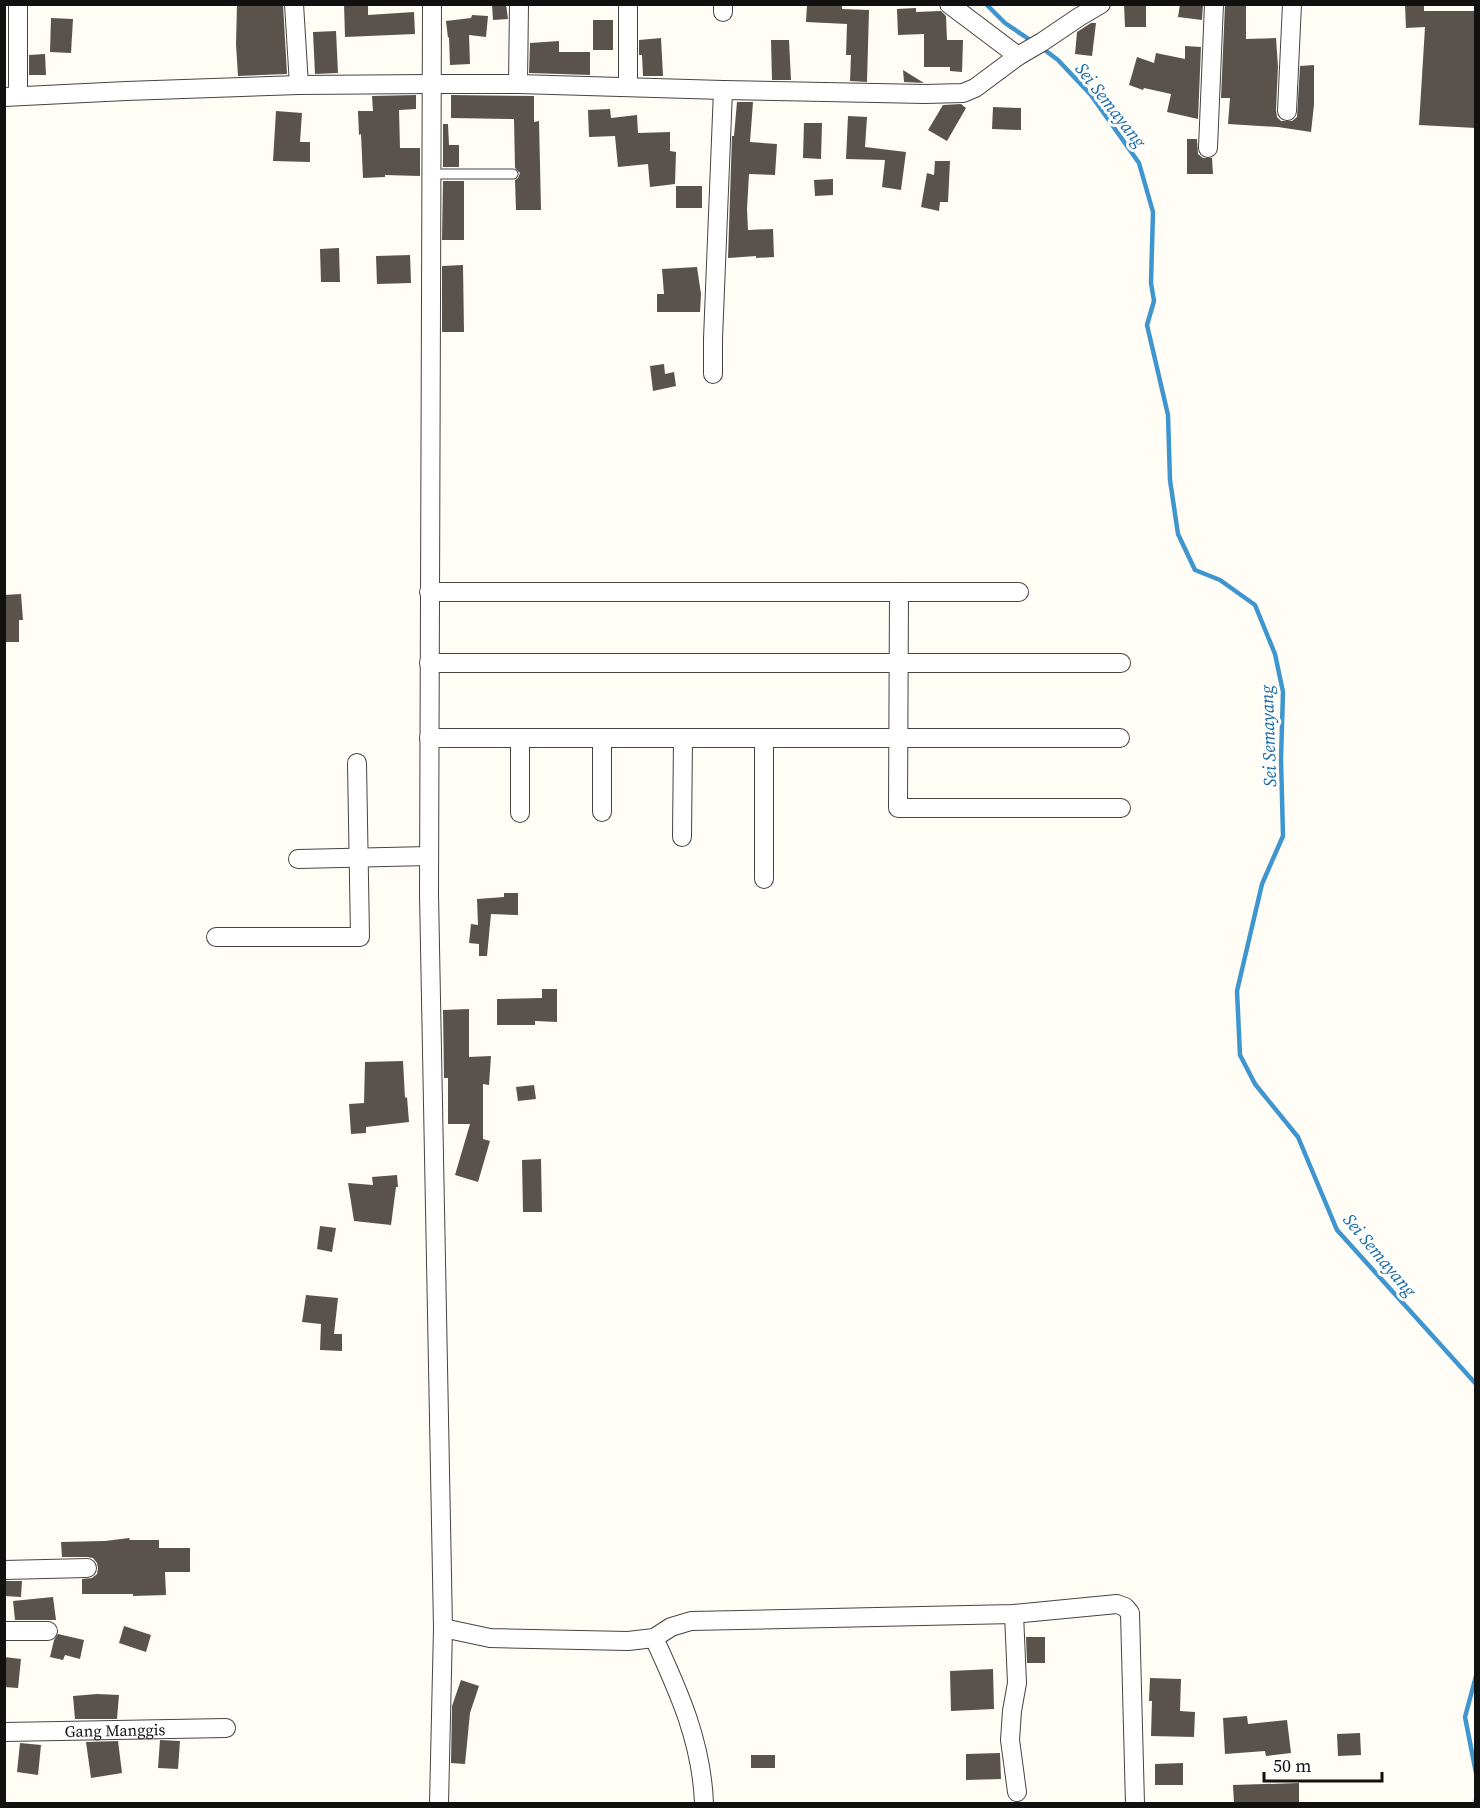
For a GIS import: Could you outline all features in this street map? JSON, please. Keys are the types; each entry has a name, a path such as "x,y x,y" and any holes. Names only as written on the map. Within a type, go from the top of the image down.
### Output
{"street":[{"path":"18,4 11,97 299,85 431,84 963,93 975,88 1029,49 1101,4"},
{"path":"294,4 299,85"},
{"path":"432,4 429,856 442,1634 439,1803"},
{"path":"519,4 519,84"},
{"path":"628,4 628,87"},
{"path":"949,4 1029,49"},
{"path":"1208,148 1214,4"},
{"path":"1287,111 1292,4"},
{"path":"713,374 723,90"},
{"path":"429,592 1019,592"},
{"path":"899,592 898,808 1121,808"},
{"path":"429,663 1121,663"},
{"path":"429,738 1120,738"},
{"path":"519,813 520,738"},
{"path":"602,738 602,812"},
{"path":"682,837 683,738"},
{"path":"764,738 764,879"},
{"path":"216,937 360,937 357,763"},
{"path":"298,859 429,856"},
{"path":"4,1570 87,1568"},
{"path":"442,1634 490,1638 628,1641 654,1638 671,1627 691,1621 1014,1614 1117,1604 1125,1607 1130,1613 1135,1803"},
{"path":"1014,1614 1017,1683 1010,1740 1017,1792"},
{"path":"4,1631 48,1631"},
{"path":"654,1638 694,1735 704,1803"},
{"name":"Gang Manggis","path":"4,1732 226,1728"}],"lane":[{"path":"431,174 513,174"}],"building":[{"path":"237,4 283,4 287,74 238,76"},
{"path":"344,4 368,4 368,15 414,12 415,34 345,37"},
{"path":"492,4 506,4 508,19 493,20"},
{"path":"807,4 842,4 842,9 869,10 867,82 850,81 851,55 846,55 847,24 806,22"},
{"path":"1124,4 1146,4 1146,27 1125,27"},
{"path":"1180,4 1203,4 1202,20 1178,17"},
{"path":"1225,4 1246,4 1246,39 1276,38 1278,67 1276,110 1277,117 1281,121 1292,121 1297,117 1300,66 1314,65 1311,132 1278,127 1228,124 1230,98 1221,98"},
{"path":"1405,4 1424,4 1424,11 1476,11 1476,128 1419,125 1425,27 1406,28"},
{"path":"916,8 916,12 941,11 946,16 947,40 963,40 962,72 950,71 950,67 924,67 924,34 898,35 897,9"},
{"path":"472,15 488,16 486,37 469,35 470,64 450,65 446,21 471,18"},
{"path":"51,18 73,19 71,53 50,52"},
{"path":"593,20 613,20 613,50 593,50"},
{"path":"1091,23 1096,23 1092,56 1075,54 1077,32"},
{"path":"336,31 338,73 315,74 313,32"},
{"path":"661,38 663,76 643,76 639,40"},
{"path":"771,40 789,40 791,80 772,80"},
{"path":"559,41 559,52 590,52 590,75 529,73 530,43"},
{"path":"1185,46 1201,47 1198,119 1167,112 1171,94 1144,88 1143,90 1129,85 1137,57 1154,63 1156,53 1185,59"},
{"path":"45,54 46,75 29,75 29,55"},
{"path":"903,70 924,83 904,82"},
{"path":"416,95 416,109 399,110 400,148 420,148 420,176 385,175 385,177 363,178 358,111 373,111 372,96"},
{"path":"451,95 534,96 534,122 539,121 541,210 516,210 515,180 520,173 515,168 514,119 451,118"},
{"path":"737,102 753,102 750,142 777,144 775,175 749,174 747,209 748,230 773,229 774,257 728,258 732,136 734,136"},
{"path":"961,104 966,108 947,141 928,130 943,105"},
{"path":"993,107 1021,108 1021,130 992,129"},
{"path":"610,109 611,118 637,115 638,133 670,132 670,151 676,152 675,184 650,187 648,164 618,167 615,136 589,137 588,110"},
{"path":"276,111 302,113 300,142 310,142 310,162 273,161"},
{"path":"848,116 867,117 865,147 906,152 901,190 882,187 885,160 846,159"},
{"path":"804,123 822,123 821,159 803,158"},
{"path":"443,124 448,124 449,145 459,145 459,167 443,167"},
{"path":"1187,139 1197,139 1198,154 1203,158 1212,158 1213,174 1187,174"},
{"path":"935,161 950,161 948,202 940,202 939,211 921,207 927,173 934,175"},
{"path":"833,179 833,195 815,196 814,180"},
{"path":"443,181 464,181 464,240 442,240"},
{"path":"676,186 702,186 702,208 676,208"},
{"path":"339,248 340,282 321,282 320,249"},
{"path":"410,255 411,283 377,284 376,256"},
{"path":"463,265 464,332 442,332 442,266"},
{"path":"697,267 701,294 700,312 657,312 657,294 664,294 662,269"},
{"path":"664,364 665,374 674,372 676,386 653,391 650,366"},
{"path":"21,594 23,620 19,620 19,642 4,642 4,595"},
{"path":"504,893 518,893 518,915 491,914 487,956 479,956 479,944 469,943 471,924 478,925 477,899 504,897"},
{"path":"542,989 557,989 557,1022 535,1021 535,1025 497,1025 497,999 542,998"},
{"path":"469,1009 469,1057 491,1056 489,1085 483,1084 483,1139 490,1141 478,1182 455,1175 470,1124 448,1124 448,1078 444,1078 443,1010"},
{"path":"403,1061 409,1122 366,1127 366,1133 351,1134 349,1104 364,1103 365,1062"},
{"path":"534,1085 536,1099 518,1101 516,1087"},
{"path":"541,1159 542,1212 523,1212 522,1160"},
{"path":"397,1175 398,1187 396,1187 391,1225 354,1221 348,1183 373,1185 372,1177"},
{"path":"320,1226 336,1228 332,1252 317,1249"},
{"path":"306,1295 338,1298 334,1334 342,1334 342,1351 320,1350 321,1324 302,1322"},
{"path":"129,1538 130,1540 159,1540 159,1548 190,1548 190,1572 165,1572 166,1595 82,1594 82,1579 92,1578 97,1574 97,1563 93,1558 62,1557 61,1542"},
{"path":"4,1581 22,1581 21,1597 4,1596"},
{"path":"53,1597 56,1620 15,1620 13,1601"},
{"path":"124,1626 151,1635 146,1652 119,1643"},
{"path":"58,1634 84,1640 80,1659 65,1655 63,1660 50,1657 54,1640"},
{"path":"1026,1637 1045,1637 1045,1663 1027,1663"},
{"path":"4,1657 21,1659 18,1688 4,1687"},
{"path":"993,1669 994,1709 951,1711 950,1671"},
{"path":"1150,1678 1181,1679 1180,1711 1195,1712 1194,1737 1151,1736"},
{"path":"461,1680 479,1686 470,1713 465,1764 451,1763 452,1706"},
{"path":"119,1695 117,1719 75,1719 73,1696"},
{"path":"1247,1716 1248,1724 1287,1720 1291,1753 1266,1756 1265,1751 1225,1754 1223,1718"},
{"path":"1360,1733 1361,1755 1338,1756 1337,1734"},
{"path":"160,1740 180,1741 178,1769 158,1768"},
{"path":"118,1741 122,1773 91,1778 86,1742"},
{"path":"20,1743 41,1745 38,1775 17,1772"},
{"path":"1000,1753 1001,1779 966,1780 966,1754"},
{"path":"751,1755 775,1755 775,1768 751,1768"},
{"path":"1183,1763 1183,1785 1155,1785 1155,1764"},
{"path":"1299,1783 1299,1803 1234,1803 1233,1785"}],"waterway":[{"name":"Sei Semayang","path":"986,4 1005,23 1033,42"},
{"name":"Sei Semayang","path":"1042,48 1058,60 1091,95 1139,163 1153,212 1151,283 1154,301 1147,325 1168,415 1170,480 1178,534 1195,570 1220,580 1255,605 1275,654 1283,692 1281,759 1283,836 1262,884 1237,991 1240,1055 1255,1084 1298,1137 1337,1230 1476,1384"},
{"name":"Sei Semayang","path":"1476,1676 1465,1717 1476,1773"},
{"name":"Sei Semayang","path":"1475,1804 1476,1800"}]}
